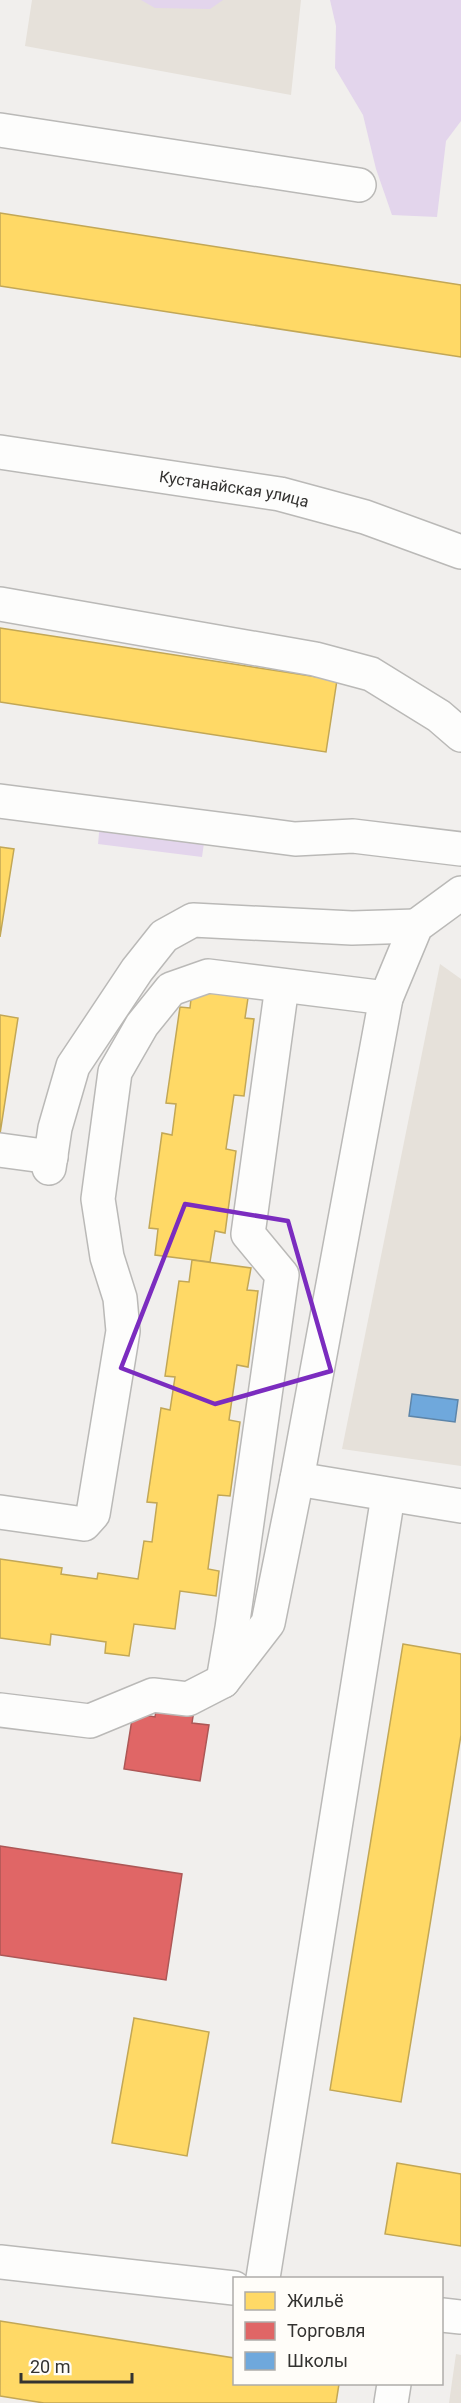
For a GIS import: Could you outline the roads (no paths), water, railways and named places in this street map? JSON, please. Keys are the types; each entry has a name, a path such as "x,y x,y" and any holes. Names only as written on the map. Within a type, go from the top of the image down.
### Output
{"street":[{"path":"0,130 359,186"},
{"name":"Кустанайская улица","path":"0,452 280,494 365,516 460,549"},
{"path":"0,604 315,659 371,674 439,716 461,735"},
{"path":"0,801 295,839 352,836 461,849"},
{"path":"0,1710 90,1721 153,1695 188,1699 223,1681 268,1623 386,998 416,926 461,892"},
{"path":"0,1150 50,1162 55,1128 73,1066 137,970 164,936 193,920 352,928 416,926"},
{"path":"0,1512 84,1524 93,1514 123,1331 120,1298 107,1257 98,1199 115,1072 142,1025 171,989 208,976 386,998"},
{"path":"223,1681 282,1275 248,1234 282,986"},
{"path":"297,1479 388,1496 461,1506"},
{"path":"263,2277 388,1496"},
{"path":"0,2262 233,2288"},
{"path":"443,2314 461,2317"},
{"path":"391,2403 394,2385"}]}
